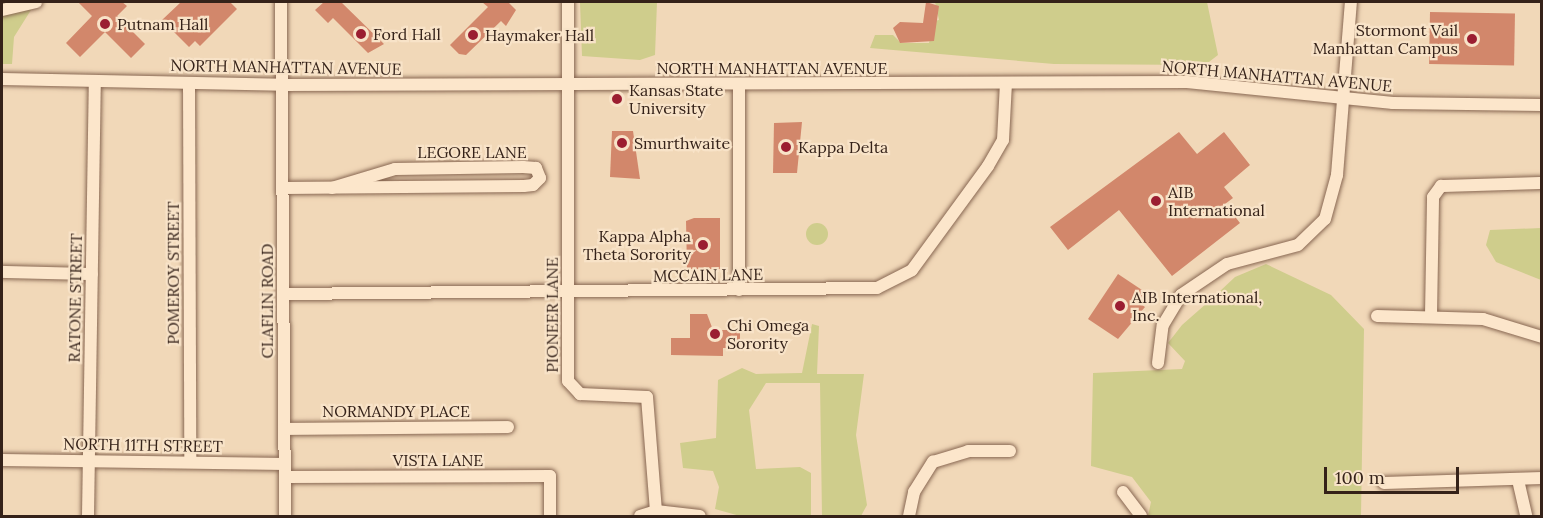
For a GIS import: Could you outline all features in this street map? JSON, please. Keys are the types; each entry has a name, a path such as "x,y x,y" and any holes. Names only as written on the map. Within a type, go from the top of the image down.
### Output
{"street":[{"path":"2,10 36,2"},
{"name":"CLAFLIN ROAD","path":"281,2 285,516"},
{"path":"568,2 569,85"},
{"path":"1158,363 1163,325 1181,295 1227,264 1291,249 1319,227 1333,198 1344,98 1351,2"},
{"name":"NORTH MANHATTAN AVENUE","path":"2,79 282,85 1187,82 1344,98 1542,105"},
{"name":"RATONE STREET","path":"88,516 95,81"},
{"name":"POMEROY STREET","path":"189,83 190,462"},
{"name":"MCCAIN LANE","path":"284,294 568,293 877,288 912,270 1003,140 1006,83"},
{"path":"739,84 739,290"},
{"name":"PIONEER LANE","path":"569,85 568,381 580,394 640,394 650,403 656,511"},
{"name":"LEGORE LANE","path":"283,188 332,188 533,186 540,178 536,168 523,167 395,169 332,188"},
{"path":"1431,315 1433,197 1442,186 1542,183"},
{"path":"2,272 92,274"},
{"path":"1377,316 1431,315 1483,319 1542,337"},
{"name":"NORMANDY PLACE","path":"285,429 508,427"},
{"path":"909,516 914,492 933,462 968,451 1010,451"},
{"name":"NORTH 11TH STREET","path":"2,460 285,464"},
{"name":"VISTA LANE","path":"285,477 550,476 550,516"},
{"path":"1384,483 1542,478"},
{"path":"1518,480 1526,516"},
{"path":"1123,492 1141,516"},
{"path":"640,516 656,511 700,516"}],"shaded area":[{"path":"2,2 36,2 14,37 12,64 2,64"},
{"path":"580,2 657,2 655,55 640,60 582,56"},
{"path":"935,2 1207,2 1218,55 1205,65 1054,64 870,48 875,35 893,35 901,43 929,43 934,21 939,20"},
{"path":"817,223 825,226 828,234 825,242 817,245 809,242 806,234 809,226"},
{"path":"1541,228 1541,280 1496,262 1486,245 1490,230"},
{"path":"1266,264 1331,295 1364,329 1361,516 1148,516 1151,502 1132,477 1091,466 1093,373 1182,369 1185,361 1168,343 1182,325 1207,303 1216,303 1218,293 1235,277"},
{"path":"812,324 819,326 817,374 864,374 856,435 867,505 861,516 822,516 820,383 766,383 749,410 756,469 800,467 811,473 811,516 740,516 715,509 719,487 713,471 683,468 680,443 716,438 718,380 742,368 756,374 802,373"}],"building":[{"name":"Putnam Hall","path":"78,2 122,2 127,6 117,16 145,44 131,58 105,32 80,57 66,43 92,16"},
{"path":"181,2 230,2 237,9 200,46 195,41 189,47 162,20"},
{"name":"Ford Hall","path":"324,2 341,2 384,44 368,53 333,18 328,23 315,10"},
{"name":"Haymaker Hall","path":"482,2 508,2 516,10 506,26 501,21 466,55 459,54 450,45 488,7"},
{"path":"926,2 939,6 934,41 900,43 893,28 900,22 923,23"},
{"name":"Stormont Vail Manhattan Campus","path":"1430,12 1515,13 1514,65 1429,64"},
{"name":"Kappa Delta","path":"802,122 797,173 773,173 774,123"},
{"name":"Smurthwaite","path":"612,131 633,131 640,179 610,177"},
{"name":"AIB International","path":"1179,132 1197,154 1224,132 1250,165 1224,187 1233,198 1225,204 1240,223 1172,276 1119,210 1068,250 1050,227"},
{"name":"Kappa Alpha Theta Sorority","path":"694,218 720,218 720,269 687,269 686,221"},
{"name":"AIB International, Inc.","path":"1118,274 1148,294 1141,304 1145,307 1118,339 1088,319"},
{"name":"Chi Omega Sorority","path":"690,314 707,314 713,330 740,330 740,348 723,348 723,356 671,355 671,338 690,338"}],"place":[{"name":"Putnam Hall","path":"105,24"},
{"name":"Ford Hall","path":"361,34"},
{"name":"Haymaker Hall","path":"473,35"},
{"name":"Stormont Vail Manhattan Campus","path":"1472,39"},
{"name":"Kansas State University","path":"617,99"},
{"name":"Smurthwaite","path":"622,143"},
{"name":"Kappa Delta","path":"786,147"},
{"name":"AIB International","path":"1156,201"},
{"name":"Kappa Alpha Theta Sorority","path":"703,245"},
{"name":"AIB International, Inc.","path":"1120,306"},
{"name":"Chi Omega Sorority","path":"715,334"}]}
